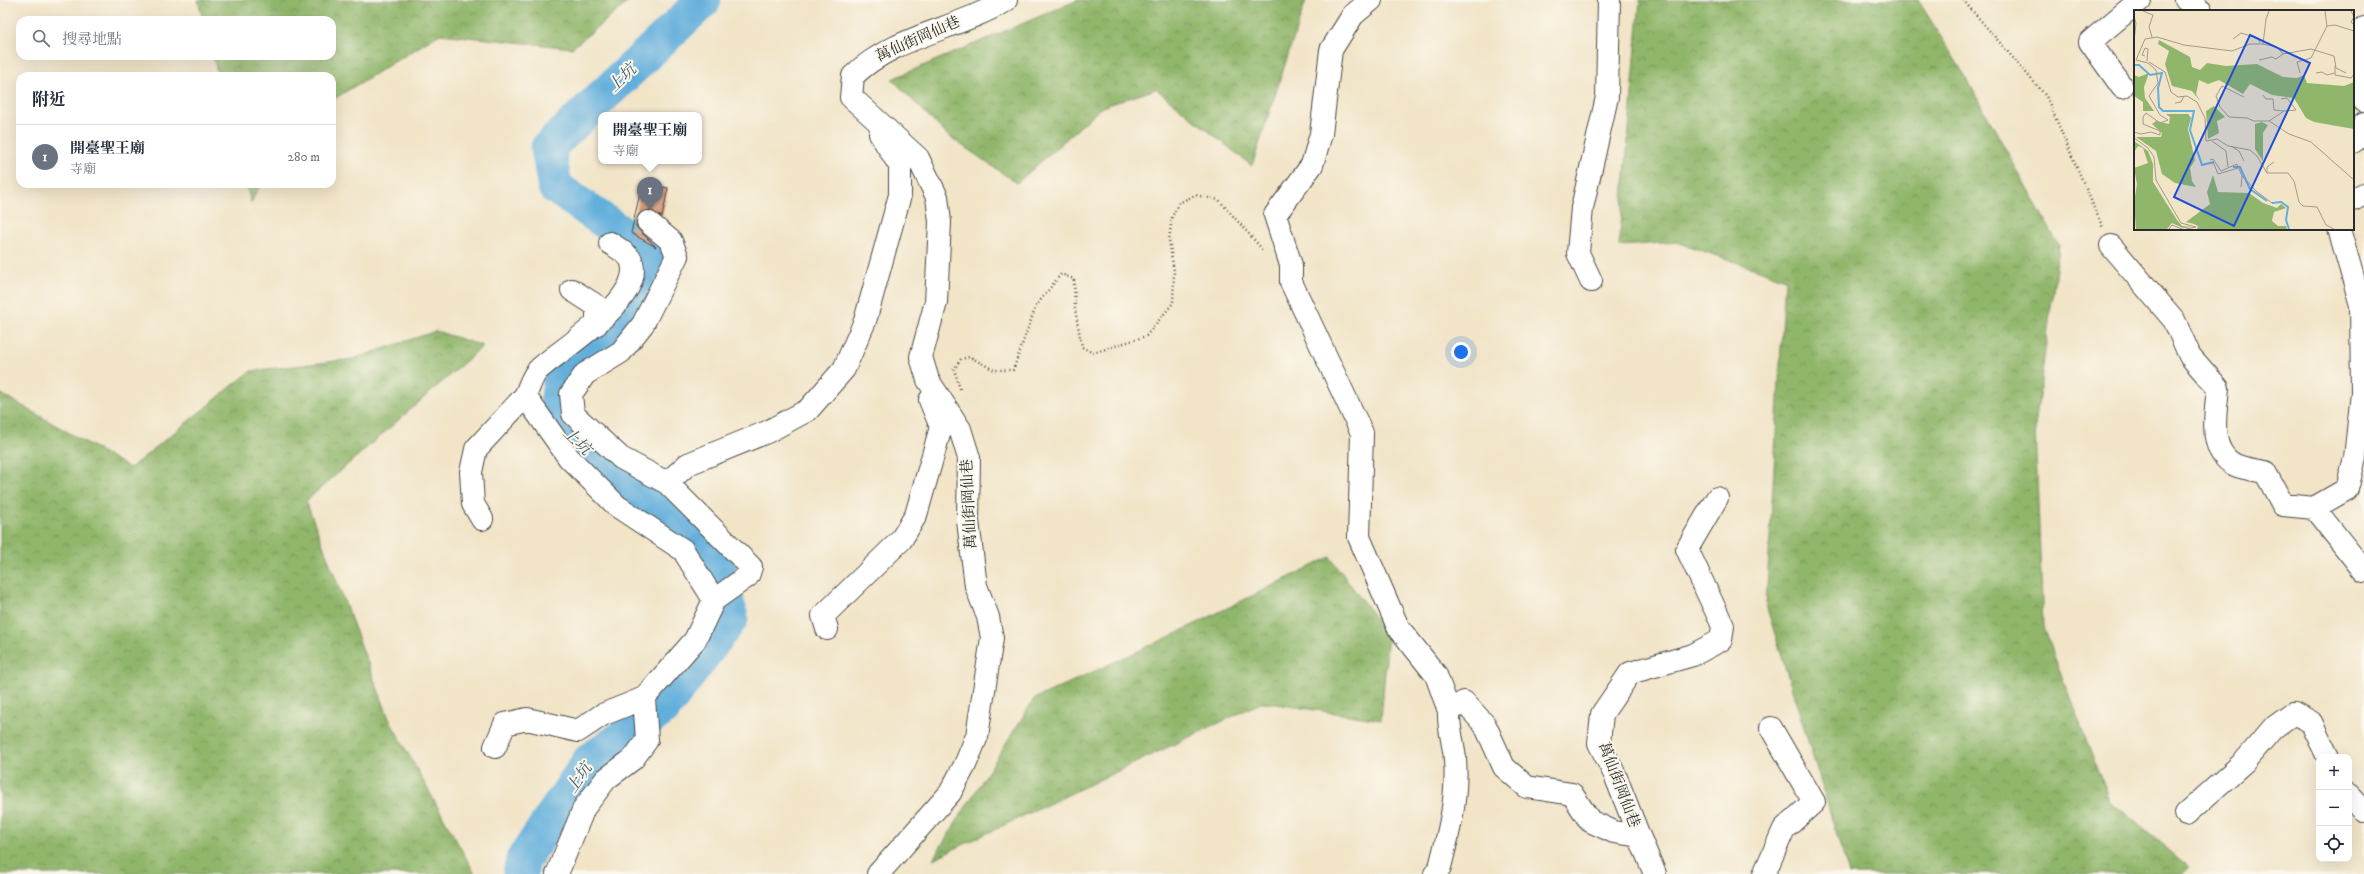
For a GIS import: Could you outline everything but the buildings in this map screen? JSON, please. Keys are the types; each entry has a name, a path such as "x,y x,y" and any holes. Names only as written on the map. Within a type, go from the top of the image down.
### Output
{"street":[{"name":"萬仙街岡仙巷","path":"878,874 950,793 965,765 977,736 992,638 988,617 976,586 968,521 969,458 960,429 928,380 921,357 936,302 940,222 937,197 918,158 851,97 853,76 867,62 910,39 992,9 1006,0"},
{"path":"1371,0 1353,15 1331,50 1322,134 1312,165 1275,215 1291,265 1291,282 1362,433 1359,537 1398,627 1436,675 1449,712 1448,726 1455,760 1455,800 1440,867 1435,874"},
{"path":"1591,281 1578,253 1582,208 1607,97 1609,0"},
{"path":"2122,87 2090,42 2140,0"},
{"path":"2186,0 2201,10"},
{"path":"2364,28 2354,67 2364,101"},
{"path":"667,483 688,464 767,432 808,410 844,369 865,320 900,195 900,166 869,115"},
{"path":"2354,141 2364,124"},
{"path":"2354,199 2364,194"},
{"path":"495,747 505,724 527,719 578,731 602,715 644,698 696,640 714,600 748,576 750,567 667,483 621,458 574,414 571,394 584,374 621,352 643,324 676,256 671,241 648,222"},
{"path":"2112,246 2174,320 2190,356 2218,388 2216,442 2222,454 2234,465 2265,472 2283,505 2314,508 2347,489 2355,458 2362,393 2361,305 2339,230"},
{"path":"482,519 473,504 471,472 476,449 525,396 537,370 609,314 626,292 633,268 631,258 610,243"},
{"path":"572,290 597,306 597,324"},
{"path":"827,629 823,616 901,540 916,515 941,426 926,390 928,380"},
{"path":"525,396 569,458 617,506 683,550 714,600"},
{"name":"萬仙街岡仙巷","path":"1639,836 1615,775 1599,743 1602,714 1630,673 1693,655 1721,640 1723,626 1687,548 1717,498"},
{"path":"2314,508 2364,571"},
{"path":"557,874 584,808 606,779 633,759 647,740 644,698"},
{"name":"萬仙街岡仙巷","path":"1449,712 1464,702 1485,725 1504,767 1526,787 1572,794 1590,822 1614,832 1639,836"},
{"path":"2186,814 2244,762 2273,728 2294,713 2312,722 2327,754"},
{"path":"1764,874 1784,829 1814,802 1771,728"},
{"path":"2352,798 2364,812"},
{"path":"1639,836 1655,874"}],"path":[{"path":"1963,0 2046,96 2112,246"},
{"path":"960,391 954,369 961,359 970,357 994,370 1013,370 1036,306 1062,274 1074,280 1075,310 1082,347 1093,354 1146,336 1173,303 1174,271 1169,240 1172,217 1179,203 1194,195 1220,200 1266,252"}],"green space":[{"path":"198,0 631,0 572,48 440,34 336,98 336,72 217,72 214,60 336,60 336,16 202,16"},
{"path":"1078,0 1306,0 1252,166 1156,89 1102,107 1017,183 947,135 892,79"},
{"path":"1640,0 1918,0 1967,79 2059,246 2035,427 2043,627 2109,800 2189,867 2182,874 1849,874 1766,605 1785,279 1677,242 1619,246"},
{"path":"247,188 259,188 251,203"},
{"path":"436,331 483,346 306,501 390,721 475,874 0,874 0,393 130,468 251,371 353,359"},
{"path":"1330,557 1388,635 1381,720 1263,702 933,859 1034,699 1173,635"}],"waterway":[{"name":"上坑","path":"520,874 523,860 590,760 663,709 731,618 715,554 641,500 555,420 561,376 620,330 645,295 653,259 627,237 555,187 548,148 704,0"}],"place":[{"name":"開臺聖王廟","path":"650,210"}]}
